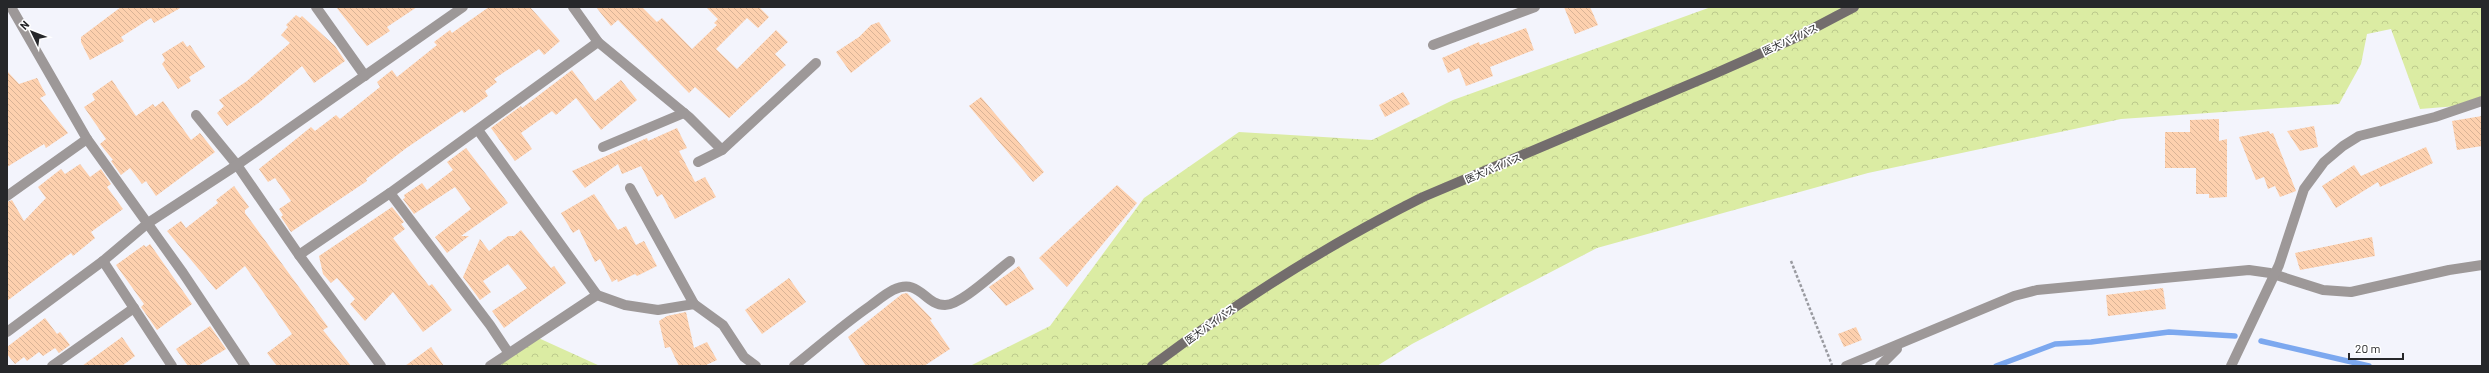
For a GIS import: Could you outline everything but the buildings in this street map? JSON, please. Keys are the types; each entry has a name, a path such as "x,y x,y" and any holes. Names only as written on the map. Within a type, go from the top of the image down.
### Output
{"main road":[{"name":"医大バイパス","path":"1152,366 1250,295 1299,264 1389,214 1423,197 1728,68 1795,38 1854,7"}],"street":[{"path":"11,7 87,139 148,223 245,366"},
{"path":"316,7 365,76"},
{"path":"7,332 103,261 148,223 238,165 463,7"},
{"path":"573,7 598,42 684,113 722,150"},
{"path":"1433,45 1535,7"},
{"path":"299,255 390,193 598,42"},
{"path":"698,162 722,150 816,63"},
{"path":"2231,366 2275,275 2284,254 2304,189 2315,171 2335,151 2369,132 2435,117 2482,101"},
{"path":"603,147 684,113"},
{"path":"196,115 238,165 299,255 381,366"},
{"path":"478,130 597,295 625,305 658,310 694,304"},
{"path":"7,196 87,139"},
{"path":"630,188 694,304 723,325 744,357 756,366"},
{"path":"390,193 490,325 508,352"},
{"path":"103,261 172,366"},
{"path":"794,366 856,316 893,290 907,286 919,290 937,303 946,305 958,301 1010,261"},
{"path":"1846,366 1913,340 2014,296 2037,290 2249,270 2275,275 2316,289 2351,292 2449,270 2482,265"},
{"path":"490,366 508,352 597,295"},
{"path":"52,366 134,308"},
{"path":"1880,366 1891,353 1913,340"}],"path":[{"path":"1791,261 1833,366"}],"green space":[{"path":"1711,7 2482,7 2482,104 2420,109 2391,29 2367,34 2361,64 2339,104 2121,119 1868,173 1597,248 1412,344 1377,366 970,366 1050,326 1144,198 1239,132 1372,140 1453,100"},
{"path":"534,336 600,366 492,366"}],"waterway":[{"path":"1996,366 2055,344 2091,342 2169,332 2235,336"},
{"path":"2261,341 2369,366"}]}
